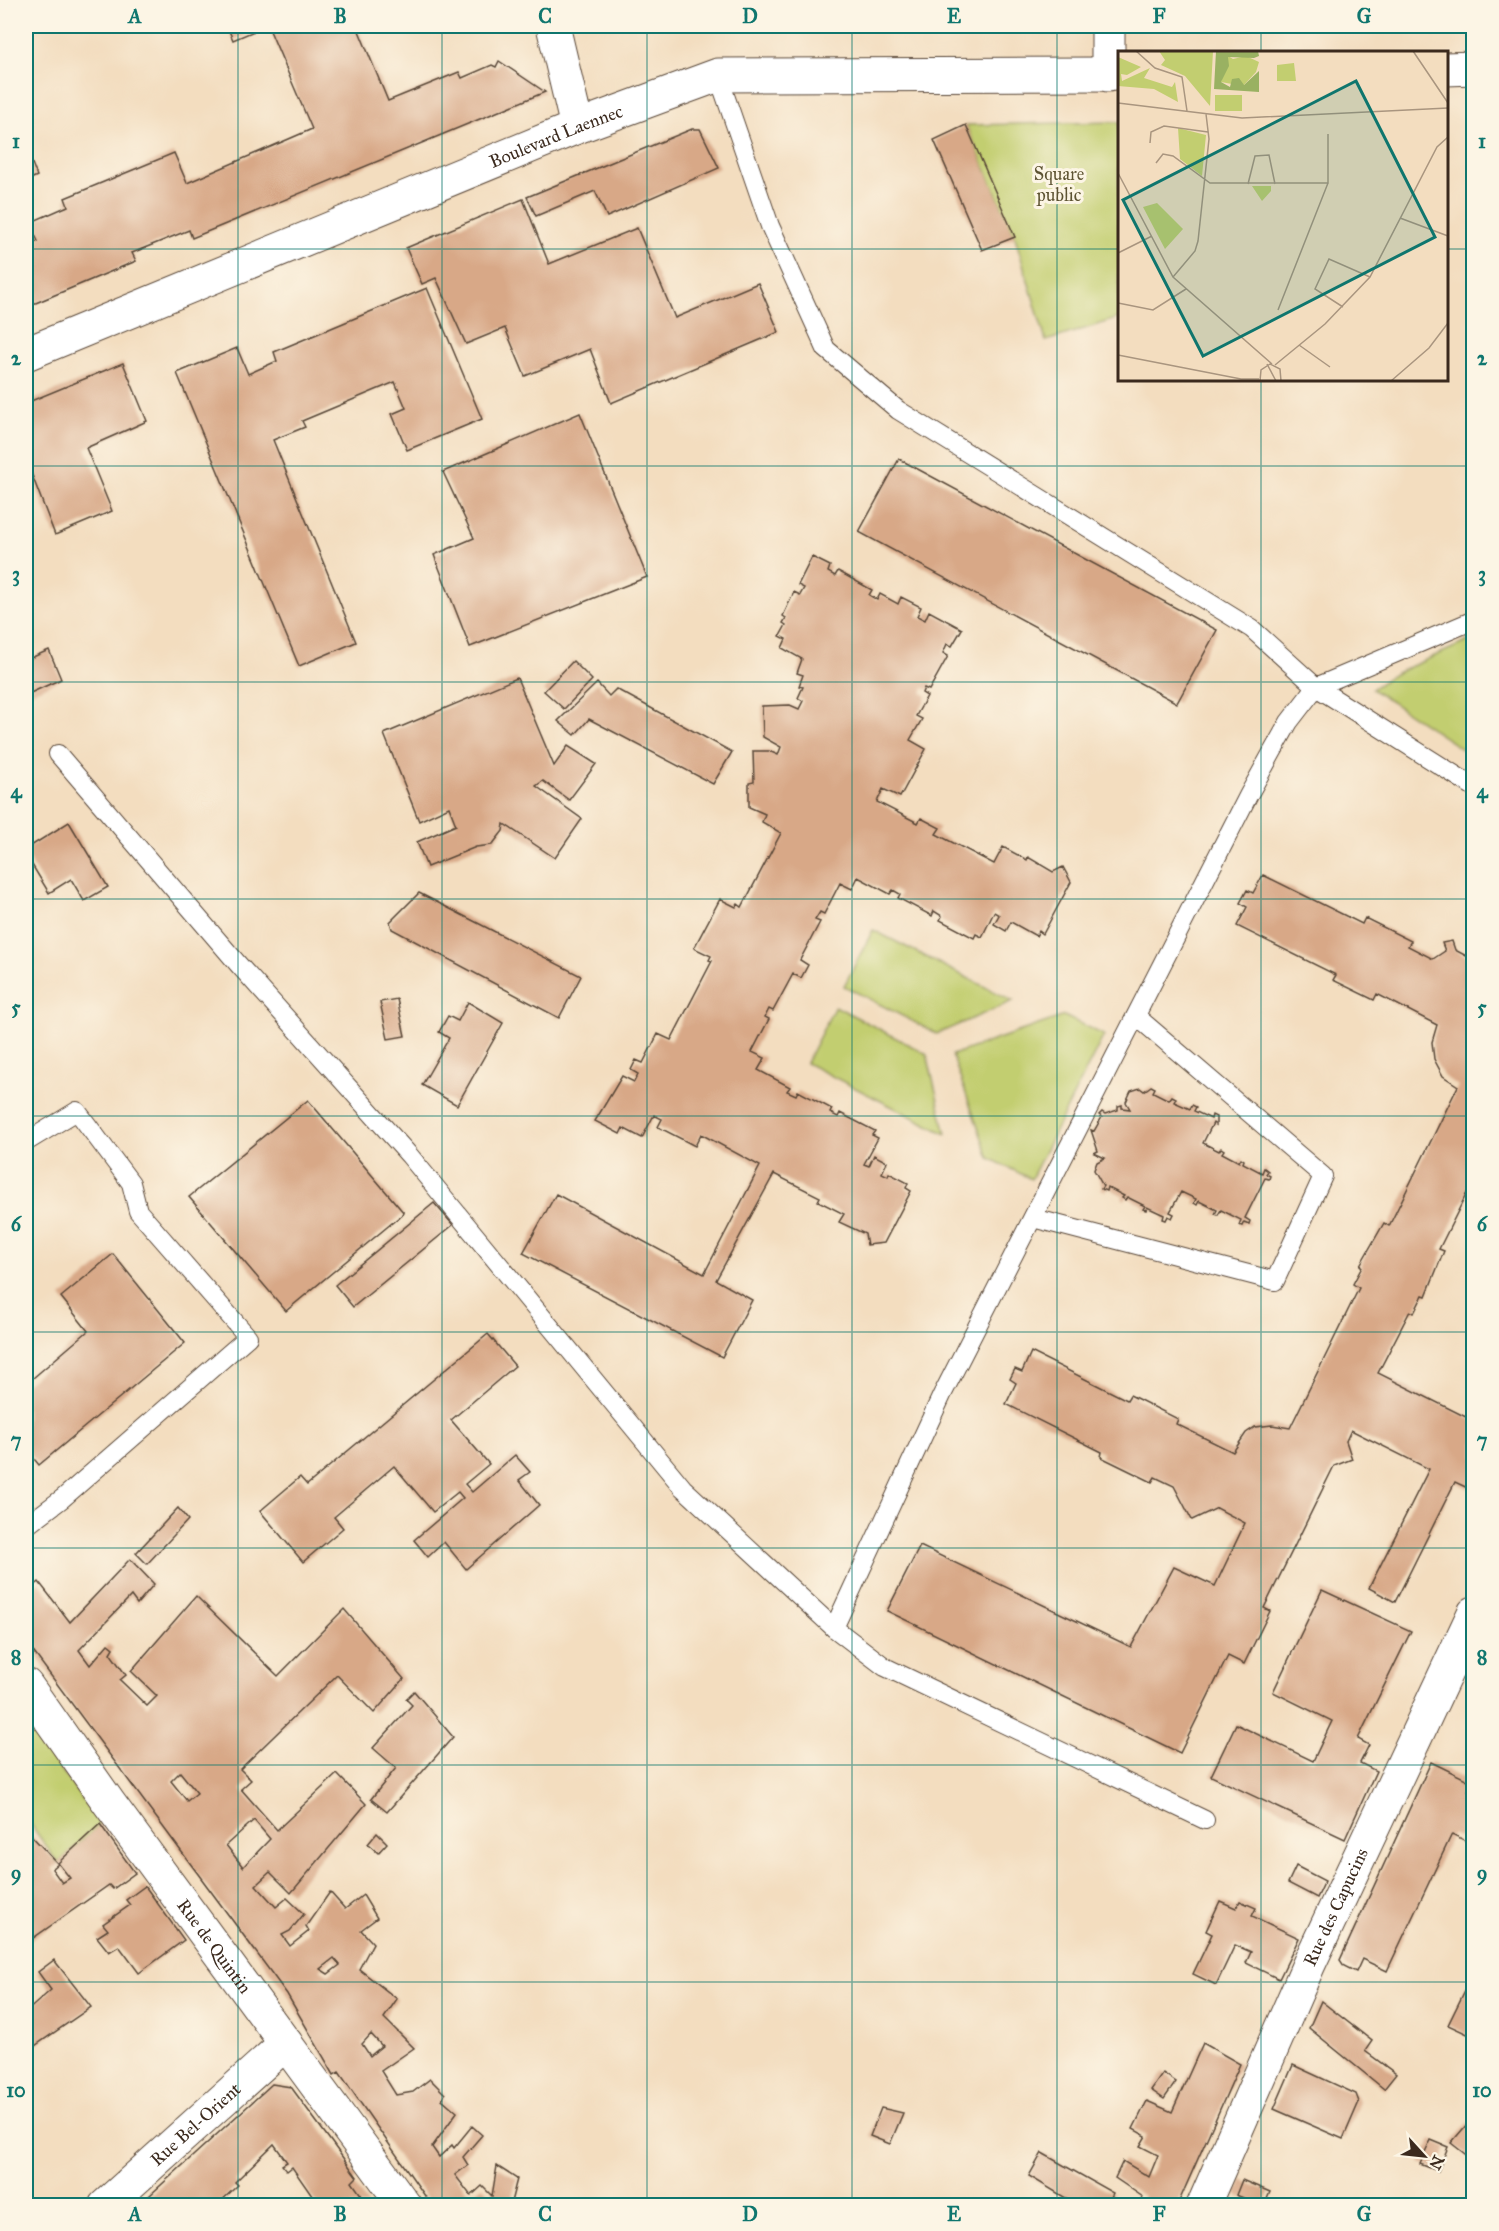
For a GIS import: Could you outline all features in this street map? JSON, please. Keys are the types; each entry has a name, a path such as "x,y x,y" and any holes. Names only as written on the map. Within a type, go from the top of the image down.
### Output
{"street":[{"path":"553,26 577,127"},
{"path":"1108,26 1114,75"},
{"path":"1448,69 1473,68"},
{"name":"Boulevard Laennec","path":"26,354 577,127 718,75 1114,75"},
{"name":"Rue des Capucins","path":"1203,2205 1309,1964 1473,1612"},
{"name":"Rue de Quintin","path":"26,1685 405,2205"},
{"name":"Rue Bel-Orient","path":"105,2205 286,2043"}],"lane":[{"path":"718,75 770,226 826,349 898,410 1252,629 1316,687 1473,787"},
{"path":"834,1628 942,1395 1249,794 1289,722 1316,687 1473,620"},
{"path":"58,754 230,955 409,1155 683,1488 834,1628 885,1668 1205,1820"},
{"path":"1033,1218 1275,1281 1323,1176 1136,1016"},
{"path":"26,1142 76,1111 131,1183 138,1211 248,1337 63,1498 26,1526"}],"green space":[{"name":"Square public","path":"1118,122 1118,318 1046,341 1015,237 966,125"},
{"path":"1473,639 1473,756 1372,689 1394,674"},
{"path":"873,930 1013,1001 937,1034 844,986"},
{"path":"835,1006 927,1054 946,1134 806,1063"},
{"path":"1064,1016 1104,1035 1031,1179 989,1158 952,1055"},
{"path":"26,1720 100,1824 58,1863 26,1818"}],"building":[{"path":"227,26 266,26 233,40"},
{"path":"268,26 357,26 388,101 459,72 462,78 492,65 496,67 499,61 545,92 192,238 189,230 132,253 136,261 26,307 26,246 38,241 29,223 68,206 65,198 174,153 187,183 312,129"},
{"path":"966,125 1015,237 982,250 934,140"},
{"path":"692,129 700,129 719,168 607,217 595,191 536,216 527,197"},
{"path":"26,148 37,176 26,181"},
{"path":"523,199 549,264 637,228 675,318 758,283 779,332 611,403 590,349 525,376 505,328 466,344 436,278 422,284 406,248"},
{"path":"427,288 482,419 407,450 392,414 406,408 395,382 302,421 305,427 273,440 356,642 299,666 177,373 237,348 248,374 277,361 274,352"},
{"path":"123,363 147,421 86,448 112,511 55,535 30,470 26,471 26,403"},
{"path":"580,413 647,577 470,647 434,555 474,538 443,472"},
{"path":"899,459 1217,630 1177,703 859,532"},
{"path":"812,557 830,566 828,572 835,576 838,571 872,590 869,595 877,600 880,594 898,604 901,597 921,607 917,616 925,620 929,611 962,629 952,646 947,644 943,653 948,656 929,690 924,688 922,693 927,696 916,716 922,719 910,740 926,749 900,797 883,789 877,802 918,823 921,818 940,828 936,834 994,864 1003,847 1027,860 1028,857 1053,872 1063,867 1071,882 1043,934 1039,931 1036,936 1011,922 1006,931 994,924 999,915 994,912 982,937 976,934 974,938 940,920 942,916 934,911 932,916 898,898 900,894 893,890 890,894 858,877 852,889 840,883 824,914 820,912 815,920 820,922 800,960 808,965 801,978 793,974 773,1011 769,1009 765,1017 769,1019 752,1052 765,1058 758,1070 790,1087 787,1091 796,1095 798,1091 832,1109 830,1113 838,1117 840,1113 875,1131 872,1135 878,1138 864,1164 869,1166 874,1155 887,1162 882,1173 888,1176 889,1173 908,1183 906,1188 911,1191 884,1243 867,1245 865,1234 839,1222 844,1214 818,1201 820,1197 774,1174 716,1280 752,1300 722,1357 523,1253 556,1194 704,1274 760,1166 701,1134 695,1146 658,1127 662,1119 654,1115 642,1138 623,1128 620,1134 595,1121 622,1076 634,1082 638,1074 631,1070 636,1060 643,1063 658,1034 671,1040 712,961 709,960 711,956 694,948 720,899 736,907 738,904 742,907 781,833 762,822 765,814 749,807 749,783 754,782 753,751 769,751 778,755 781,747 763,737 762,706 790,705 799,709 803,701 798,698 803,687 799,686 803,675 797,673 802,659 782,648 786,639 780,636 786,625 783,623 786,618 783,616 794,592 800,595 804,588 798,585"},
{"path":"49,650 61,679 26,695 26,660"},
{"path":"573,661 592,680 564,709 544,691"},
{"path":"517,678 554,766 568,746 596,764 569,800 543,781 536,786 582,819 555,858 504,824 503,831 492,845 476,847 427,867 417,842 456,825 449,807 419,821 384,734"},
{"path":"597,683 609,696 616,689 732,752 713,784 589,719 575,735 558,721"},
{"path":"69,822 108,887 84,901 71,879 49,893 26,855 26,849"},
{"path":"1263,875 1362,924 1365,918 1411,941 1408,946 1433,959 1445,951 1442,943 1452,941 1455,950 1474,960 1474,1186 1471,1185 1439,1249 1444,1251 1426,1296 1423,1295 1414,1313 1410,1311 1378,1373 1474,1421 1474,1491 1455,1482 1395,1602 1369,1588 1429,1469 1351,1430 1346,1441 1352,1459 1334,1466 1264,1608 1270,1611 1244,1664 1228,1656 1180,1753 887,1611 920,1546 1131,1647 1174,1567 1215,1586 1245,1523 1217,1508 1192,1520 1174,1486 1155,1477 1152,1482 1101,1457 1102,1452 1006,1404 1016,1383 1010,1379 1015,1369 1022,1372 1031,1352 1127,1400 1130,1395 1178,1419 1176,1424 1233,1452 1246,1433 1255,1427 1272,1425 1290,1428 1359,1288 1353,1284 1362,1267 1360,1265 1384,1223 1389,1226 1458,1086 1443,1076 1434,1059 1432,1042 1437,1025 1377,994 1374,1000 1333,980 1336,975 1237,926 1247,907 1240,903 1247,890 1253,893"},
{"path":"419,893 581,976 559,1018 392,929 390,922"},
{"path":"397,999 405,1036 388,1039 380,1002"},
{"path":"468,1002 503,1023 457,1105 422,1085 449,1038 439,1032 448,1016 458,1021"},
{"path":"1151,1086 1155,1088 1153,1092 1169,1100 1172,1096 1176,1098 1174,1102 1190,1109 1192,1105 1196,1107 1194,1111 1211,1119 1212,1115 1216,1117 1216,1125 1213,1123 1203,1143 1219,1151 1221,1148 1224,1150 1222,1153 1239,1162 1241,1158 1244,1160 1243,1163 1262,1173 1264,1168 1268,1171 1266,1174 1270,1176 1269,1179 1265,1178 1245,1218 1250,1221 1249,1224 1244,1222 1242,1226 1239,1225 1241,1220 1221,1210 1218,1215 1215,1214 1217,1210 1199,1201 1197,1205 1194,1203 1196,1199 1181,1192 1170,1212 1174,1214 1172,1218 1168,1216 1166,1220 1163,1219 1164,1215 1147,1207 1146,1210 1143,1209 1145,1206 1127,1197 1125,1200 1122,1198 1124,1196 1107,1187 1106,1191 1101,1189 1103,1186 1094,1170 1097,1162 1105,1158 1094,1153 1098,1151 1091,1130 1094,1131 1102,1117 1099,1115 1102,1112 1105,1114 1118,1110 1118,1106 1122,1105 1122,1108 1130,1109 1126,1102 1131,1091 1140,1088 1144,1091"},
{"path":"308,1100 404,1213 286,1311 189,1197"},
{"path":"434,1203 453,1225 353,1307 335,1285"},
{"path":"113,1254 185,1343 39,1465 26,1449 26,1384 88,1331 61,1297"},
{"path":"488,1334 515,1366 451,1420 489,1464 465,1484 472,1492 515,1455 530,1472 519,1480 539,1505 466,1569 444,1542 428,1557 414,1540 463,1498 458,1492 433,1512 394,1466 334,1517 343,1528 303,1562 260,1511 300,1477 307,1485"},
{"path":"26,1486 33,1506 26,1512"},
{"path":"178,1508 188,1520 147,1564 136,1553"},
{"path":"130,1559 154,1584 137,1604 131,1596 79,1650 90,1665 108,1644 113,1648 110,1653 126,1675 120,1680 147,1706 157,1696 131,1671 196,1596 278,1676 344,1609 404,1679 374,1713 337,1675 240,1769 251,1780 241,1789 277,1830 337,1774 366,1804 291,1893 270,1872 256,1885 276,1907 287,1898 304,1914 290,1931 282,1935 290,1946 309,1931 306,1926 330,1892 345,1909 363,1895 377,1918 361,1930 373,1943 359,1969 397,1999 384,2018 414,2048 381,2071 396,2095 413,2092 430,2079 445,2094 442,2099 457,2112 432,2147 439,2157 452,2145 454,2148 472,2126 482,2135 463,2157 468,2165 455,2175 471,2196 482,2186 492,2196 497,2166 517,2179 510,2206 432,2206 339,2072 334,2075 287,1994 26,1642 26,1593 39,1582 70,1622","holes":["180,1772 197,1793 187,1801 171,1781","254,1820 270,1839 243,1867 226,1845","334,1958 340,1965 328,1974 320,1969","371,2034 382,2046 370,2056 362,2044"]},
{"path":"1322,1590 1411,1631 1358,1739 1369,1745 1360,1763 1376,1771 1345,1839 1211,1776 1236,1724 1313,1761 1332,1721 1273,1692"},
{"path":"414,1691 453,1737 387,1812 371,1799 396,1768 373,1748 412,1705 406,1699"},
{"path":"1431,1762 1472,1782 1468,1791 1474,1794 1474,1845 1452,1834 1387,1971 1362,1959 1356,1972 1344,1966 1340,1960"},
{"path":"100,1824 135,1873 113,1889 109,1885 26,1943 26,1830 58,1864 52,1869 62,1883 70,1878 58,1863"},
{"path":"377,1833 387,1843 378,1853 368,1844"},
{"path":"1296,1866 1325,1881 1317,1898 1288,1883"},
{"path":"145,1886 184,1940 139,1973 119,1946 109,1952 97,1937 108,1930 103,1924 130,1905 126,1900"},
{"path":"1220,1901 1236,1908 1240,1901 1256,1908 1252,1916 1299,1938 1279,1979 1246,1963 1251,1952 1235,1945 1216,1985 1193,1974 1212,1934 1206,1931"},
{"path":"54,1960 91,2007 26,2052 26,2012 51,1990 38,1972"},
{"path":"1474,1972 1474,2037 1448,2025"},
{"path":"1321,2001 1372,2041 1365,2051 1396,2074 1384,2089 1309,2028"},
{"path":"1203,2043 1240,2064 1177,2206 1140,2206 1143,2197 1115,2178 1123,2161 1149,2177 1158,2155 1140,2146 1146,2136 1133,2129 1147,2101 1172,2112"},
{"path":"1293,2065 1356,2094 1359,2102 1343,2139 1274,2109"},
{"path":"1163,2073 1176,2082 1164,2099 1151,2090"},
{"path":"272,2084 291,2087 357,2177 352,2182 369,2206 319,2206 292,2167 287,2171 282,2165 287,2162 274,2144 235,2182 238,2185 216,2206 138,2206"},
{"path":"881,2108 903,2113 890,2144 870,2136"},
{"path":"1469,2122 1474,2126 1474,2161 1451,2143"},
{"path":"1431,2140 1448,2147 1438,2171 1420,2164"},
{"path":"1042,2153 1113,2193 1107,2206 1079,2206 1029,2176"},
{"path":"1242,2180 1270,2192 1264,2206 1236,2195"}]}
